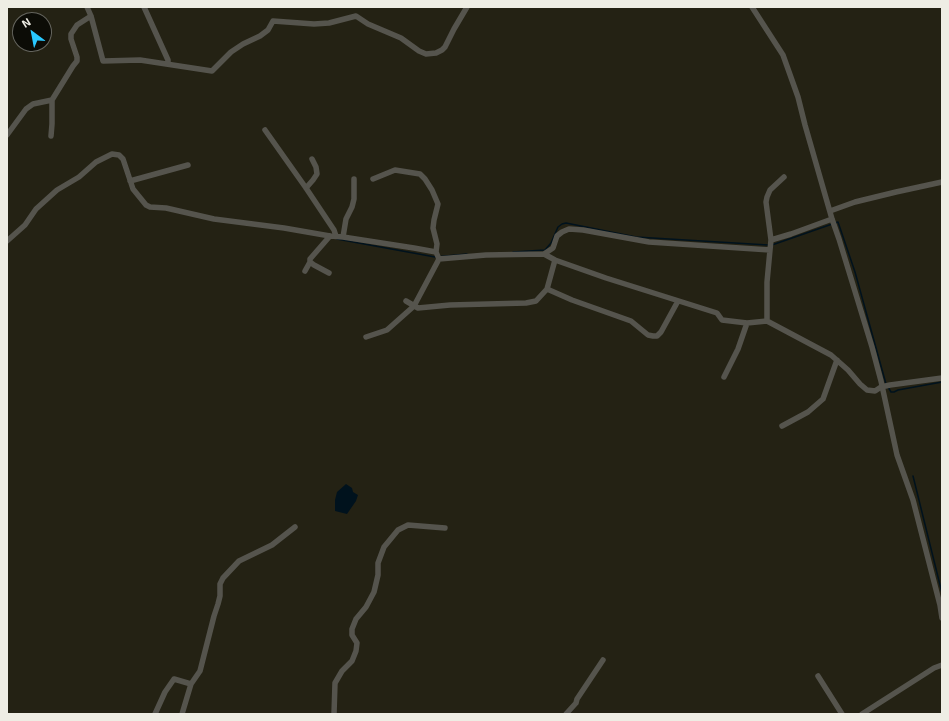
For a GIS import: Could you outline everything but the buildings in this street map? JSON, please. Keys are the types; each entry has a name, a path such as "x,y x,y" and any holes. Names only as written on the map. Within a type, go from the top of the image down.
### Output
{"street":[{"path":"87,7 91,16 103,61 140,60 212,71 231,52 268,30 273,21 314,24 356,16 368,24 401,38 419,51 426,54 436,53 445,47 467,7"},
{"path":"144,7 168,60 168,64"},
{"path":"752,7 783,55 798,98 833,222 872,347 881,381 885,386 897,454 913,500 942,618"},
{"path":"51,136 52,100 77,61 70,34 77,25 91,16"},
{"path":"7,135 26,109 33,104 52,100"},
{"path":"265,130 339,236"},
{"path":"7,241 25,225 36,209 57,190 79,177 96,162 115,154 119,155 123,159 133,189 140,199 150,208 166,208 214,219 284,228 330,236 339,236 438,256 544,254 555,260 606,278 717,313 722,320 746,323 767,321 831,355 867,390 875,391 885,386 942,378"},
{"path":"306,188 317,174 316,167 312,159"},
{"path":"130,181 188,165"},
{"path":"366,337 387,330 414,306 438,256 433,228 438,204 425,179 420,174 395,170 373,179"},
{"path":"767,321 767,282 770,245 766,202 770,190 784,177"},
{"path":"339,236 354,199 354,179"},
{"path":"830,211 855,202 942,182"},
{"path":"544,254 553,248 557,236 569,229 649,242 770,245 791,234 833,222"},
{"path":"305,271 312,256 330,236"},
{"path":"406,301 418,308 450,305 526,303 536,301 547,289 555,260"},
{"path":"310,262 329,273"},
{"path":"547,289 572,300 631,321 648,335 653,336 657,336 661,332 678,301"},
{"path":"724,377 738,349 746,323"},
{"path":"782,426 808,412 823,399 837,360"},
{"path":"334,714 335,683 342,671 352,661 356,652 357,643 352,635 352,629 356,619 366,607 374,592 379,558 384,547 398,530 406,525 414,524 445,528"},
{"path":"182,714 191,684 200,671 220,596 220,584 223,578 239,561 272,546 295,527"},
{"path":"566,714 576,703 577,699 603,660"},
{"path":"862,714 934,668 942,665"},
{"path":"818,676 842,714"},
{"path":"155,714 165,692 174,679 191,684"}],"water":[{"path":"346,484 358,495 356,501 347,514 335,511 337,492"}],"waterway":[{"path":"772,245 838,222 855,272 886,384"},
{"path":"513,252 545,250 551,243 558,227 566,223 636,237 768,245"},
{"path":"337,239 435,257 467,254"},
{"path":"888,387 891,392 894,392 942,382"},
{"path":"913,476 942,593"}]}
